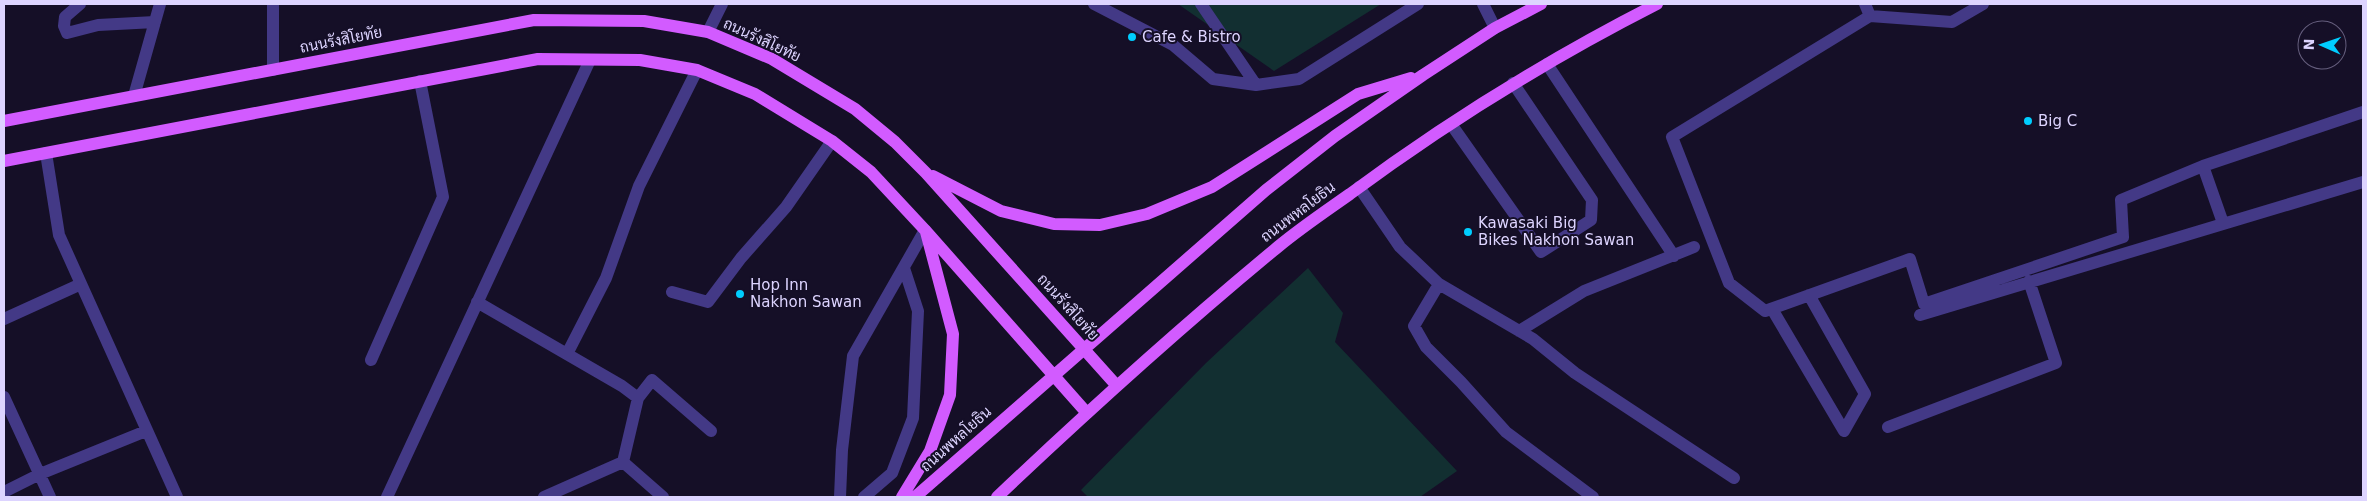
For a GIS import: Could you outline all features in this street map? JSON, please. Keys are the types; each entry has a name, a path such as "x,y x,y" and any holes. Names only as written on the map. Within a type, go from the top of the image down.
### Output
{"main road":[{"name":"ถนนพหลโยธิน","path":"914,497 1266,190 1335,136 1423,75 1495,28 1541,4"},
{"name":"ถนนพหลโยธิน","path":"997,497 1086,412 1280,245 1395,160 1513,83 1656,4"},
{"name":"ถนนรังสิโยทัย","path":"4,121 534,20 644,21 708,32 772,59 855,109 895,142 926,173 1118,386"},
{"path":"4,161 538,59 640,60 697,70 754,94 832,141 871,172 925,230 1086,412"},
{"path":"926,173 1001,210 1054,224 1100,225 1147,214 1212,187 1358,94 1423,75"},
{"path":"902,497 930,451 950,395 952,334 925,230"}],"street":[{"path":"80,4 64,17 64,26 67,33 98,25 155,22"},
{"path":"134,96 160,4"},
{"path":"273,4 274,70"},
{"path":"708,32 722,4"},
{"path":"1094,4 1173,45 1213,79 1256,85 1299,79 1418,4"},
{"path":"1201,4 1256,85"},
{"path":"1483,4 1495,28"},
{"path":"1865,4 1870,16"},
{"path":"1983,4 1952,22 1870,16 1672,137 1729,283 1765,311 1910,259 1924,304 2124,237 2121,200 2203,166 2363,112"},
{"path":"387,497 590,60"},
{"path":"1547,64 1674,256"},
{"path":"567,354 606,278 639,186 697,70"},
{"path":"371,360 443,197 420,82"},
{"path":"1451,124 1541,252 1591,220 1592,200 1513,83"},
{"path":"672,292 708,302 741,258 786,207 832,141"},
{"path":"46,153 59,235 177,497"},
{"path":"2203,166 2223,223"},
{"path":"1920,315 2363,182"},
{"path":"1359,187 1400,247 1439,284 1533,339 1575,373 1734,478"},
{"path":"840,497 842,450 853,356 925,230"},
{"path":"1519,331 1584,291 1694,248"},
{"path":"864,497 892,473 913,418 918,311 904,268"},
{"path":"1888,427 2056,363 2029,281"},
{"path":"4,319 81,284"},
{"path":"1439,284 1414,326 1426,348 1462,382 1506,432 1592,497"},
{"path":"1772,309 1844,431 1865,394 1809,295"},
{"path":"477,302 622,386 638,398"},
{"path":"623,462 638,398 652,380 711,431"},
{"path":"4,397 50,497"},
{"path":"4,492 40,474 146,431"},
{"path":"544,497 623,462"},
{"path":"623,462 663,497"}],"green space":[{"path":"1178,4 1381,4 1274,71"},
{"path":"1308,268 1343,313 1335,342 1457,471 1420,497 1088,497 1081,490 1206,363"}],"place":[{"name":"Cafe & Bistro","path":"1132,37"},
{"name":"Big C","path":"2028,121"},
{"name":"Kawasaki Big Bikes Nakhon Sawan","path":"1468,232"},
{"name":"Hop Inn Nakhon Sawan","path":"740,294"}]}
